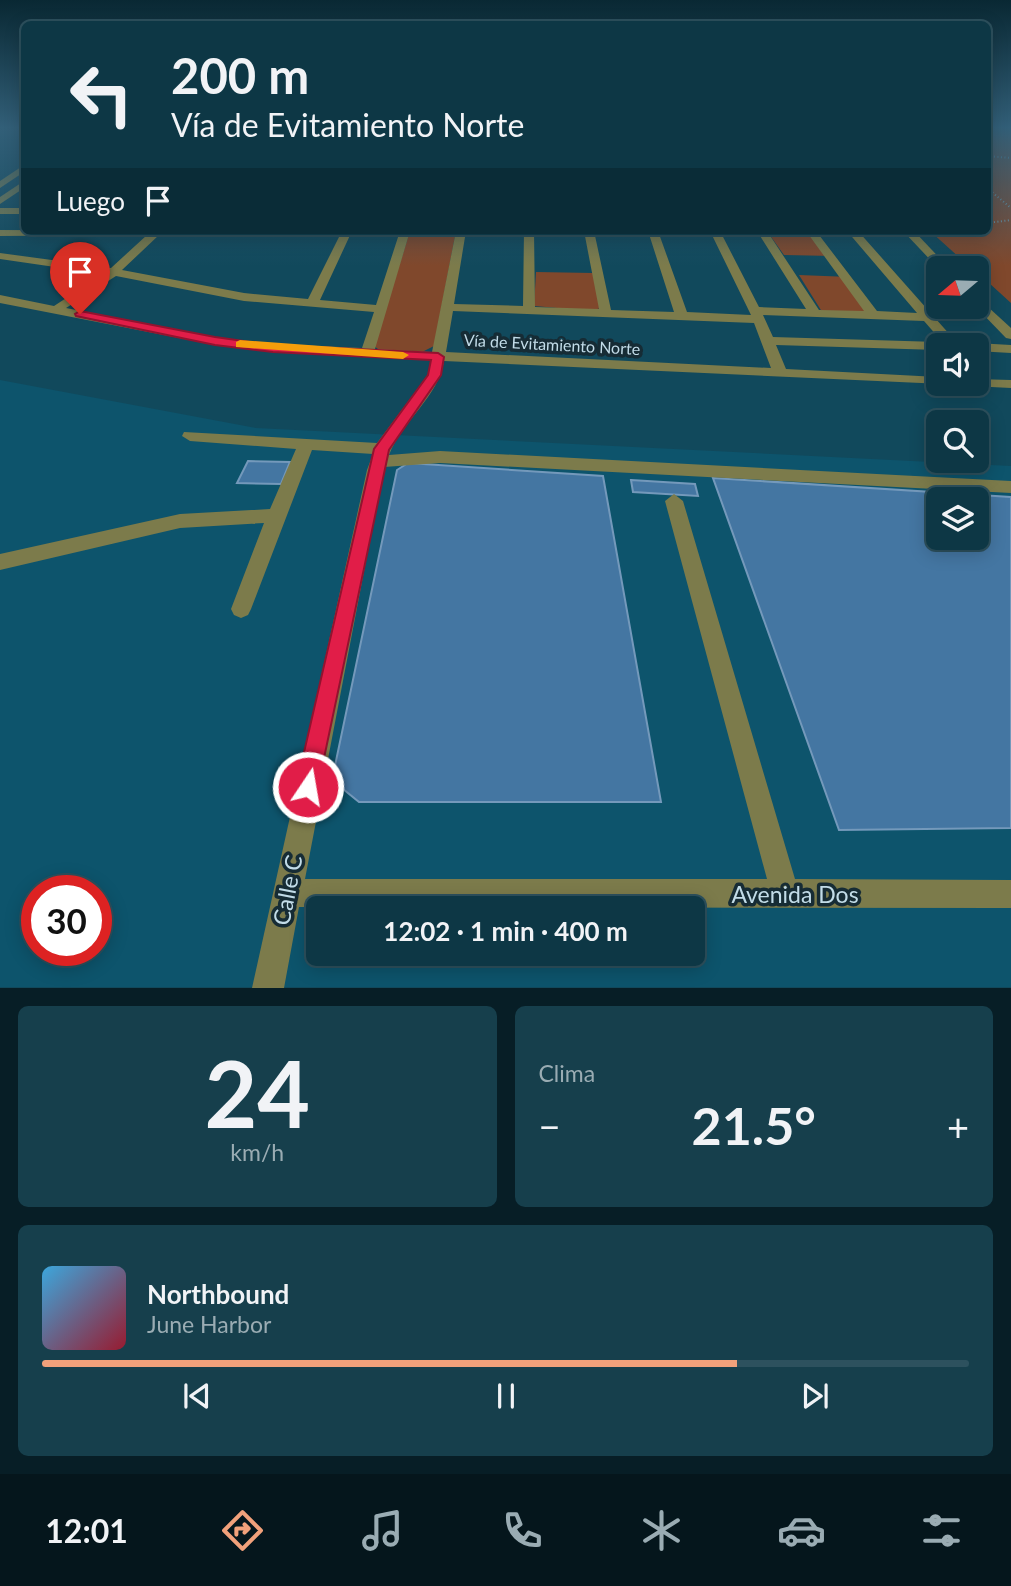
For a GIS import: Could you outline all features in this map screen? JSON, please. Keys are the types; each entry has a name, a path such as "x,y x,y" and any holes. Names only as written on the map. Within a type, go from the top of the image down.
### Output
{"street":[{"path":"0,185 18,173"},
{"path":"0,201 21,186"},
{"path":"0,211 21,211"},
{"path":"0,233 21,233"},
{"path":"57,309 114,272 152,235"},
{"path":"312,304 345,235"},
{"path":"367,354 404,235"},
{"name":"Calle C","path":"268,988 380,455 435,375 460,235"},
{"path":"529,235 529,311"},
{"path":"590,235 606,314"},
{"path":"654,235 682,317"},
{"path":"717,235 768,341 780,373"},
{"path":"765,235 815,313"},
{"path":"814,235 873,315"},
{"path":"856,235 926,315"},
{"path":"912,235 932,256"},
{"path":"0,256 114,272 208,291 312,304 381,309"},
{"name":"Vía de Evitamiento Norte","path":"0,299 215,341 367,354 926,380"},
{"path":"448,307 682,317 815,313 926,317"},
{"path":"989,313 1011,335"},
{"path":"930,319 942,333"},
{"path":"768,341 926,346"},
{"path":"989,348 1011,349"},
{"path":"989,383 1011,384"},
{"path":"190,436 306,443 380,455 1011,487"},
{"path":"241,610 275,516 306,443"},
{"path":"674,501 785,894"},
{"path":"0,562 180,520 275,516"},
{"name":"Avenida Dos","path":"286,893 1011,894"}],"path":[{"path":"991,191 1011,208"},
{"path":"991,222 1011,220"}],"shaded area":[{"path":"991,173 1011,173 1011,303 989,283 989,256 958,256 934,235 991,235"},
{"path":"409,235 455,235 434,346 420,353 382,352 374,346"},
{"path":"770,235 816,235 833,256 784,255"},
{"path":"536,272 593,273 600,308 593,311 534,306"},
{"path":"799,275 850,277 879,318 824,315"},
{"path":"0,380 256,428 926,462 926,473 989,473 989,465 1011,466 1011,987 0,987"}],"building":[{"path":"248,461 290,462 281,484 237,483"},
{"path":"408,463 603,476 661,802 359,802 332,780 397,470"},
{"path":"713,478 926,492 926,550 989,550 989,496 1011,497 1011,828 839,830"},
{"path":"631,480 695,484 698,496 633,492"}],"slow traffic":[{"path":"240,344 403,355"}],"route":[{"path":"80,314 215,341 273,348 438,357 435,375 419,400 387,439 375,470 308,787"}]}
